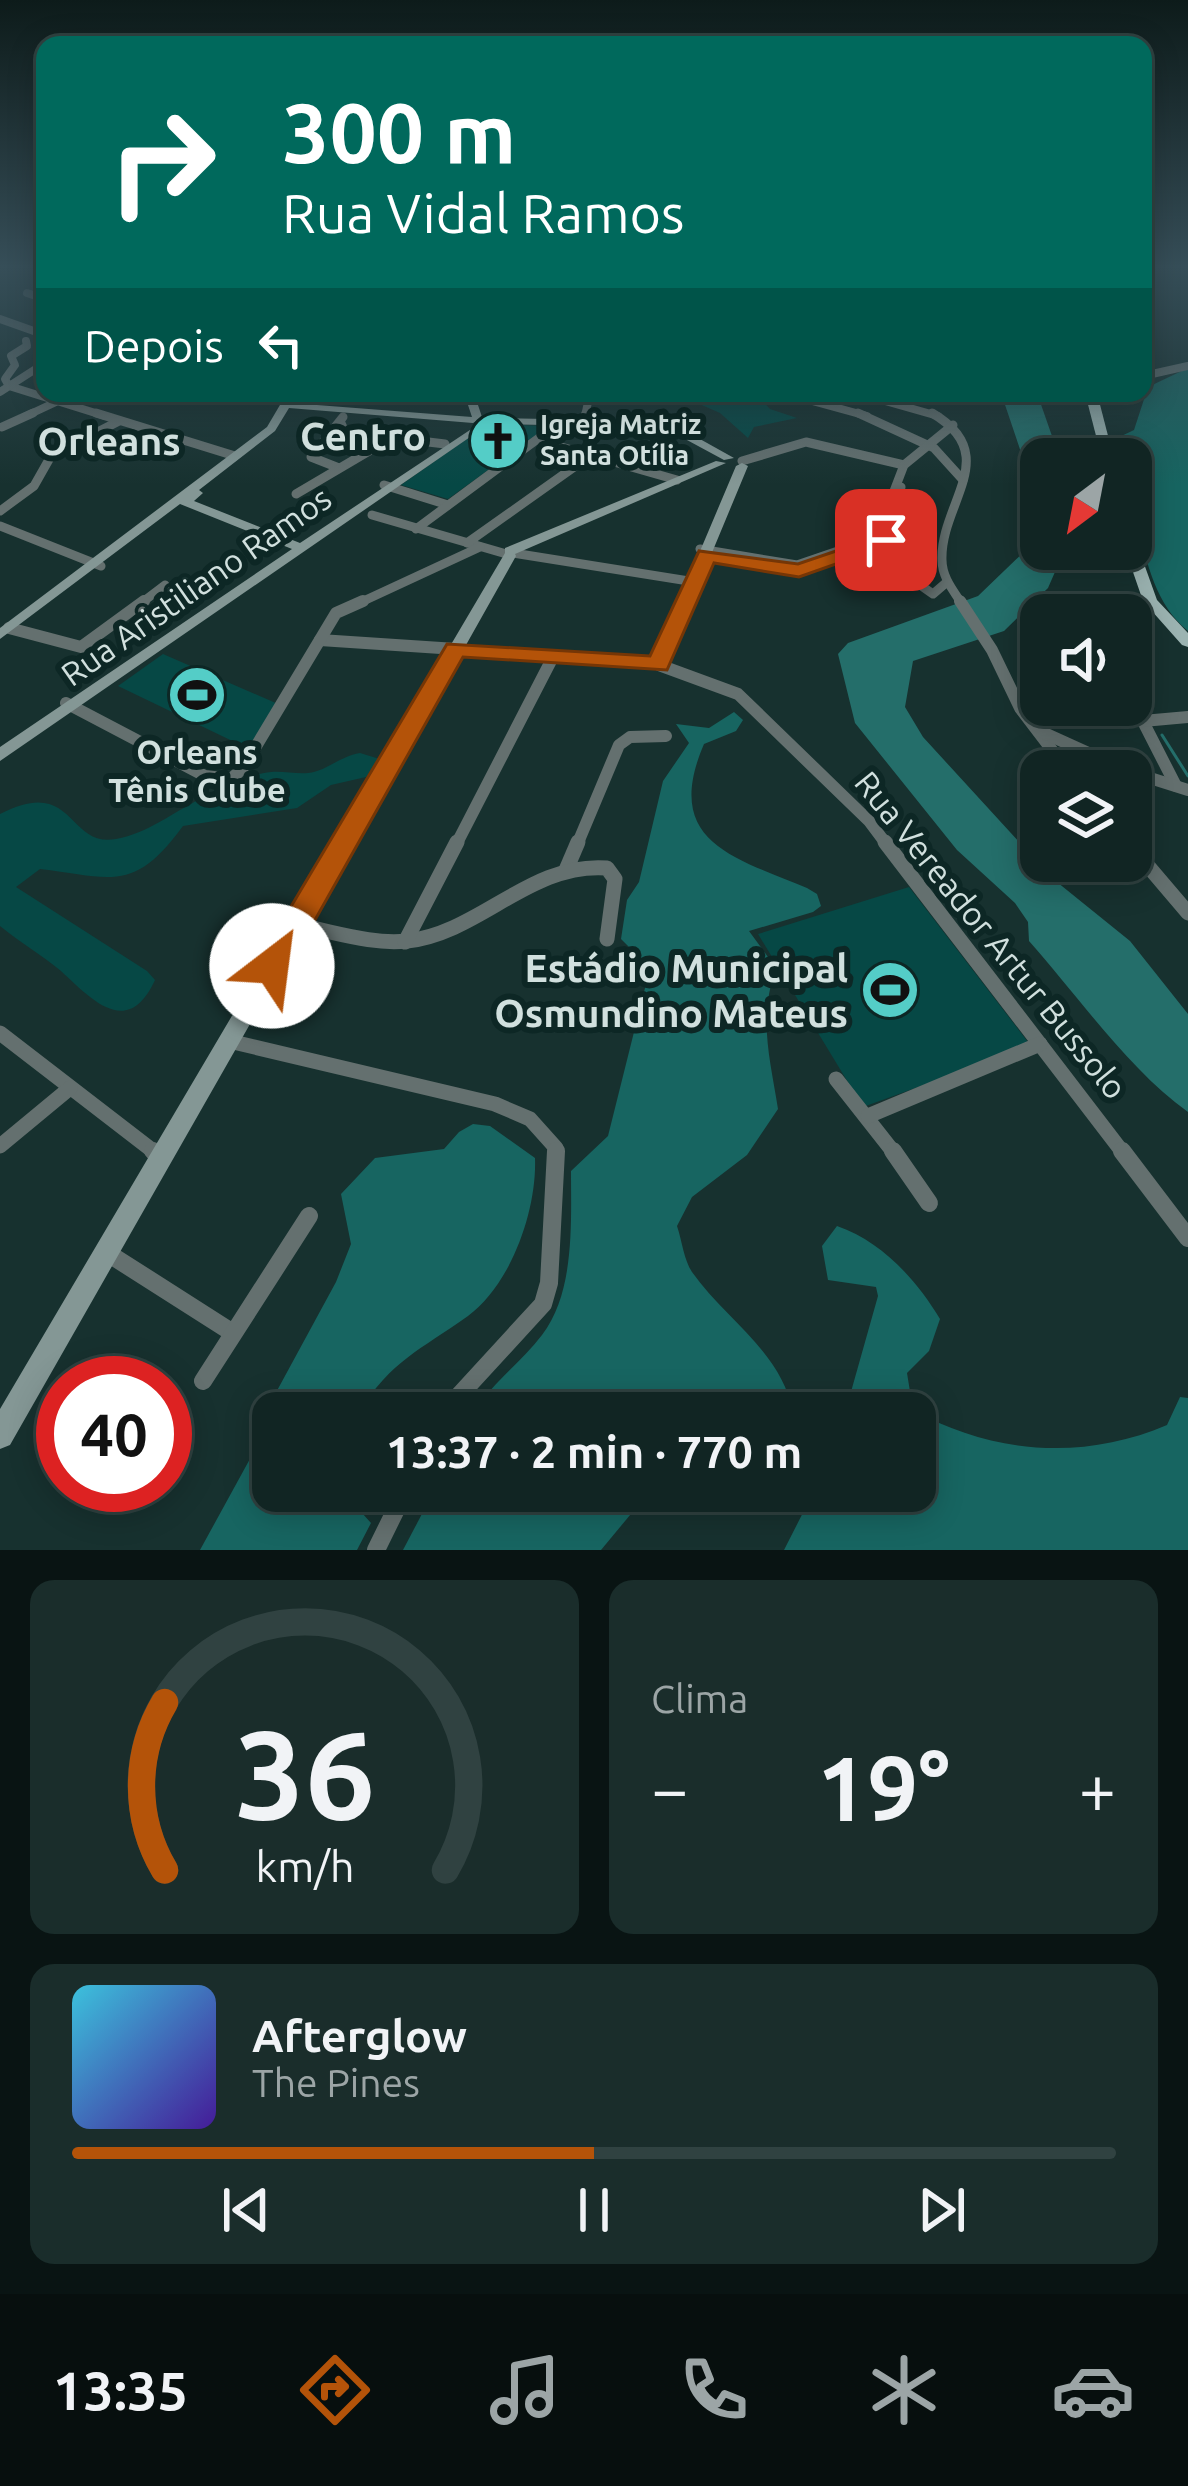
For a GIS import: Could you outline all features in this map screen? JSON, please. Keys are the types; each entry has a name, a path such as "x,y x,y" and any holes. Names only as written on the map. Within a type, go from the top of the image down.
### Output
{"main road":[{"path":"1093,402 1103,438"},
{"path":"1139,570 1150,601 1188,642"}],"street":[{"path":"4,389 15,365 11,356 29,340"},
{"path":"1152,374 1188,366"},
{"path":"4,389 36,369"},
{"path":"27,375 36,376"},
{"path":"4,389 36,396"},
{"path":"2,427 55,402"},
{"path":"60,402 235,457"},
{"path":"7,634 274,430 292,402"},
{"path":"299,402 344,417 669,428 734,463"},
{"path":"476,402 481,420"},
{"path":"584,422 588,402"},
{"path":"815,402 934,440 962,439"},
{"path":"888,402 942,418 962,439 968,458 941,556 948,585 992,650 1020,703"},
{"path":"344,417 345,432 445,444"},
{"path":"339,468 311,457 344,417"},
{"name":"Rua Aristiliano Ramos","path":"5,748 297,546 364,508 387,486 481,420"},
{"name":"Rua Aristiliano Ramos","path":"387,486 481,420"},
{"path":"0,511 34,486 51,456 120,421"},
{"path":"416,529 562,422"},
{"path":"703,552 799,570 885,542 883,534 903,469 952,425"},
{"path":"183,504 235,457 274,430"},
{"path":"537,440 676,481"},
{"path":"934,440 963,481"},
{"path":"0,1435 509,553 676,481 807,444 903,469"},
{"path":"296,494 369,451"},
{"path":"68,705 205,776 226,780 243,768 341,609 474,545 591,455"},
{"path":"320,640 654,663 724,505 734,463"},
{"path":"387,486 448,506"},
{"path":"183,504 297,546"},
{"path":"364,508 416,529 509,553 690,581"},
{"path":"0,526 97,565"},
{"path":"883,559 933,593 948,585"},
{"path":"7,634 81,647 165,585"},
{"path":"405,942 554,656"},
{"name":"Rua Vereador Artur Bussolo","path":"654,663 732,690 797,749 890,846 1188,1238"},
{"path":"1152,720 1188,717"},
{"path":"1033,726 1052,750"},
{"path":"1036,726 1078,750"},
{"path":"1146,726 1182,788"},
{"path":"566,870 619,745 630,737 666,736"},
{"path":"1152,778 1182,788"},
{"path":"296,925 405,942 566,870 592,865 612,873 615,901 607,939"},
{"path":"1152,870 1188,913"},
{"path":"0,1034 162,1158"},
{"path":"229,1041 496,1104 530,1119 556,1148 544,1304 462,1392"},
{"path":"868,1116 1040,1044"},
{"path":"836,1079 929,1203"},
{"path":"0,1146 70,1088"},
{"path":"203,1381 309,1216"},
{"path":"106,1252 233,1333"},
{"path":"376,1550 395,1512"}],"shaded area":[{"path":"1188,368 1188,631 1168,609 1150,570 1155,514 1152,438 1117,438 1134,430 1143,402 1152,402 1152,385"},
{"path":"695,402 763,402 797,418 754,427 748,438 720,413"},
{"path":"1004,402 1040,402 1053,438 1020,438 1020,449"},
{"path":"488,424 549,426 448,499 401,485"},
{"path":"1020,556 1020,570 1056,570 1042,594 1020,594 1020,615 1004,631 913,661 905,707 923,737 1020,843 1020,882 1057,882 1130,941 1188,1014 1188,1112 1105,1031 1029,941 1028,922 1015,903 957,850 855,723 838,654 848,643 978,596"},
{"name":"Orleans Tênis Clube","path":"163,654 278,704 249,749 118,686"},
{"path":"734,712 743,720 736,731 704,744 693,777 692,803 699,824 731,855 807,888 817,894 821,906 749,931 776,968 767,1021 778,1109 747,1155 692,1197 677,1226 692,1272 765,1354 787,1392 489,1392 542,1335 560,1299 569,1256 571,1171 608,1136 646,984 647,965 621,939 627,900 639,882 663,781 689,743 676,724 709,728"},
{"path":"360,753 383,760 366,777 331,785 297,808 183,826 150,862 120,876 40,869 16,887 147,971 155,980 133,1008 122,1011 97,1002 0,926 0,814 43,803 57,807 100,839 116,839 244,779 271,772 315,772"},
{"name":"Estádio Municipal Osmundino Mateus","path":"909,887 1031,1046 863,1107 758,934"},
{"path":"473,1124 490,1126 535,1158 526,1223 497,1285 468,1316 395,1368 374,1392 276,1392 336,1282 351,1244 341,1194 375,1158 444,1149"},
{"path":"837,1226 868,1241 896,1263 940,1319 929,1351 907,1373 910,1392 851,1392 878,1296 876,1287 828,1280 822,1246"},
{"path":"1180,1397 1188,1398 1188,1550 784,1550 803,1512 936,1512 936,1422 1006,1444 1071,1448 1167,1425"},
{"path":"251,1457 252,1512 361,1512 371,1523 357,1550 200,1550"},
{"path":"423,1512 633,1512 601,1550 403,1550"}],"waterway":[{"path":"1019,608 1020,612"},
{"path":"1162,735 1188,776"}],"place":[{"name":"Igreja Matriz Santa Otília","path":"498,441"},
{"name":"Orleans Tênis Clube","path":"197,695"},
{"name":"Estádio Municipal Osmundino Mateus","path":"890,990"}],"district":[{"name":"Centro","path":"363,436"},
{"name":"Orleans","path":"109,441"}],"route":[{"path":"272,966 456,649 659,664 706,555 799,570 886,540"}]}
